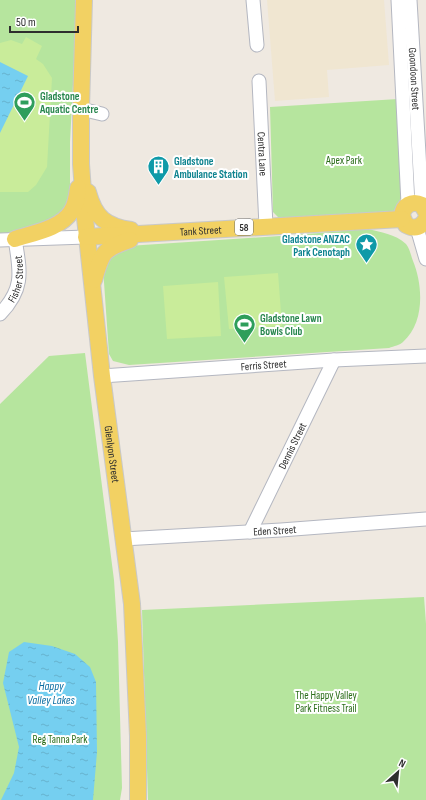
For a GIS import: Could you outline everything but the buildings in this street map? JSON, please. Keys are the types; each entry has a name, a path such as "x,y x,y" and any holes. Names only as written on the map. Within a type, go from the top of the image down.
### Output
{"main road":[{"name":"Glenlyon Street","path":"84,0 81,164 86,237 102,376 132,604 138,800"},
{"path":"81,164 91,203 98,217 120,228 153,233"},
{"path":"7,239 50,228 64,219 71,212 75,204 81,164"},
{"name":"Tank Street","path":"86,237 402,219 410,227 420,214"},
{"path":"92,284 100,260 106,250 153,233"}],"street":[{"path":"253,0 257,44"},
{"name":"Goondoon Street","path":"398,0 426,259"},
{"name":"Goondoon Street","path":"410,0 420,214"},
{"name":"Centra Lane","path":"258,81 266,226"},
{"path":"81,109 102,114"},
{"name":"Tank Street","path":"7,239 86,237"},
{"name":"Fisher Street","path":"0,314 13,299 19,276 7,239"},
{"name":"Ferris Street","path":"102,376 334,360 426,356"},
{"name":"Dennis Street","path":"250,532 334,360"},
{"name":"Eden Street","path":"123,539 250,532 426,519"}],"shaded area":[{"path":"267,0 384,0 389,65 327,70 329,97 275,101"}],"green space":[{"path":"0,0 75,0 76,27 70,142 70,203 63,215 21,232 0,233"},
{"name":"Gladstone Aquatic Centre","path":"26,37 42,46 36,59 43,64 52,78 47,167 36,185 28,192 0,192 0,43 11,40 22,44"},
{"name":"Apex Park","path":"398,99 402,196 400,203 392,213 279,218 273,212 270,107"},
{"path":"367,229 383,232 406,244 419,281 420,303 415,325 410,334 400,344 389,348 129,365 113,361 109,354 103,268 107,258 128,246"},
{"path":"278,273 282,326 229,329 224,277"},
{"path":"218,282 221,336 167,339 163,286"},
{"name":"Reg Tanna Park","path":"85,353 114,580 118,642 122,788 120,800 0,800 0,404 49,356"},
{"name":"The Happy Valley Park Fitness Trail","path":"424,597 426,624 426,800 148,800 142,610"}],"water":[{"path":"0,62 28,76 0,133"},
{"name":"Happy Valley Lakes","path":"24,642 52,646 75,654 90,667 96,682 97,752 93,800 1,800 14,773 19,747 3,683 9,652"}],"place":[{"name":"Gladstone Aquatic Centre","path":"25,122"},
{"name":"Gladstone Ambulance Station","path":"159,186"},
{"name":"Gladstone ANZAC Park Cenotaph","path":"366,264"},
{"name":"Gladstone Lawn Bowls Club","path":"244,344"}]}
